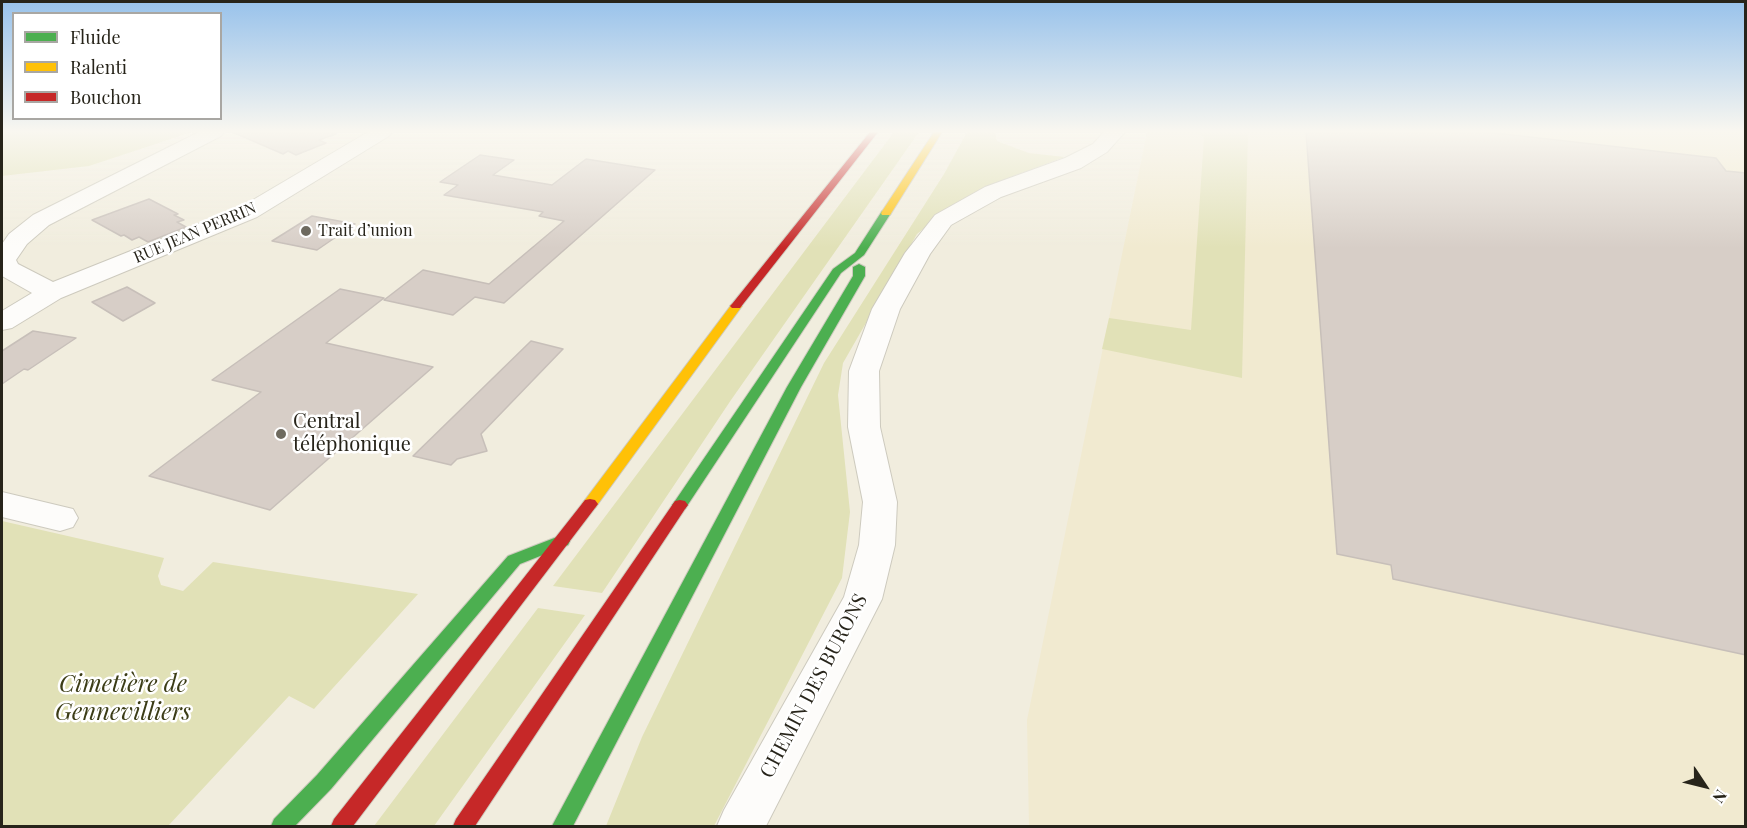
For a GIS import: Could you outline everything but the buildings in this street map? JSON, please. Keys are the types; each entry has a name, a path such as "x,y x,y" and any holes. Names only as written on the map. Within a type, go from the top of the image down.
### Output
{"highway":[{"path":"341,826 564,540 744,293 843,171"},
{"path":"463,826 837,271 859,255 913,171"},
{"path":"562,826 794,387 859,276 859,255"},
{"path":"281,826 324,782 514,560 564,540"}],"street":[{"path":"52,292 20,277 7,268 3,260 24,233 41,220 138,171"},
{"name":"RUE JEAN PERRIN","path":"2,322 52,292 249,212 318,171"},
{"name":"CHEMIN DES BURONS","path":"741,826 863,599 877,545 880,502 864,428 864,371 886,309 918,253 943,220 993,192 1053,171"},
{"path":"2,505 60,518"}],"shaded area":[{"path":"1139,171 1745,171 1745,826 1029,826 1027,720"}],"green space":[{"path":"2,171 49,171 2,176"},
{"path":"865,171 892,171 731,400 602,593 553,586"},
{"path":"946,171 1028,171 954,204 917,234 843,363 838,395 850,512 842,578 714,826 606,826 642,737 824,363"},
{"path":"1202,171 1247,171 1242,378 1102,349 1109,318 1191,330"},
{"name":"Cimetière de Gennevilliers","path":"2,521 164,558 158,576 161,585 183,591 213,562 418,594 314,709 289,696 168,826 2,826"},
{"path":"538,608 585,615 434,826 374,826"}],"traffic: fast":[{"path":"680,505 837,271 859,255 886,213"},
{"path":"562,826 794,387 859,276 859,267"},
{"path":"281,826 324,782 514,560 562,541"}],"traffic: slow":[{"path":"886,213 913,171"},
{"path":"590,504 736,306"}],"traffic: jam":[{"path":"736,306 843,171"},
{"path":"341,826 590,504"},
{"path":"463,826 680,505"}],"place":[{"name":"Trait d’union","path":"306,231"},
{"name":"Central téléphonique","path":"281,434"}]}
